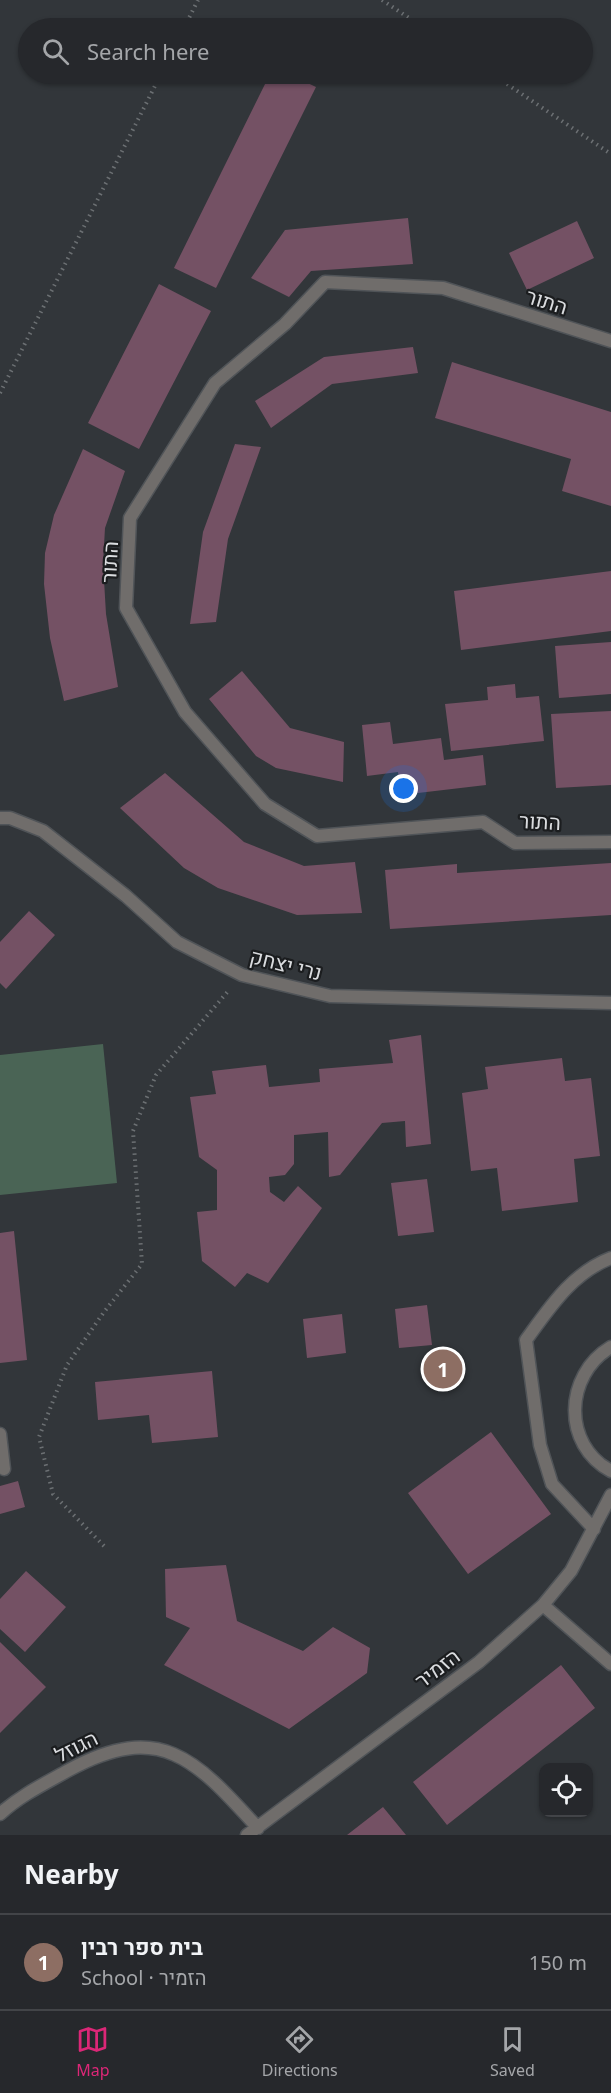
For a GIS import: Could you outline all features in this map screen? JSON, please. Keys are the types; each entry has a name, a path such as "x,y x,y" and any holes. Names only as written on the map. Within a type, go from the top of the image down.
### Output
{"street":[{"name":"התור","path":"611,341 443,288 325,282 285,324 215,383 130,518 126,608 185,712 264,804 317,836 483,822 515,843 611,842"},
{"name":"נרי יצחק","path":"0,818 10,818 43,831 126,897 177,942 242,975 330,996 611,1003"},
{"path":"594,1529 552,1484 540,1445 526,1340 557,1297 592,1265 611,1258"},
{"path":"611,1347 600,1354 586,1370 576,1389 573,1410 577,1431 587,1450 602,1466 611,1471"},
{"path":"0,1434 4,1469"},
{"name":"הזמיר","path":"253,1832 479,1662 543,1605 571,1572 611,1496"},
{"path":"543,1605 611,1664"},
{"name":"הגוזל","path":"0,1814 18,1798 99,1754 117,1749 144,1747 176,1754 219,1786 253,1832"}],"path":[{"path":"189,18 198,0"},
{"path":"382,0 409,18"},
{"path":"0,393 156,84"},
{"path":"507,84 611,154"},
{"path":"104,1546 53,1494 39,1437 68,1365 104,1312 142,1264 133,1131 156,1075 242,975"}],"green space":[{"path":"103,1044 117,1183 0,1195 0,1055"}],"building":[{"path":"265,84 310,84 316,87 216,288 174,268"},
{"path":"408,218 413,264 311,271 289,297 251,278 285,230"},
{"path":"577,221 594,258 527,290 509,253"},
{"path":"159,284 211,311 139,449 88,423"},
{"path":"413,347 418,373 332,384 271,428 255,401 324,357"},
{"path":"452,362 611,412 611,506 562,491 571,459 435,418"},
{"path":"235,444 261,447 228,539 216,622 190,624 203,532"},
{"path":"83,449 125,471 105,528 103,563 106,614 118,687 64,701 50,638 44,584 45,553 54,515"},
{"path":"611,571 611,631 461,650 454,591"},
{"path":"611,642 611,694 559,698 555,646"},
{"path":"242,671 290,728 344,742 343,782 276,768 256,756 209,699"},
{"path":"515,684 516,698 539,696 544,741 451,751 445,704 488,700 487,687"},
{"path":"611,711 611,785 556,788 551,714"},
{"path":"390,722 393,744 441,738 444,760 483,755 486,785 401,795 398,772 367,776 362,725"},
{"path":"165,773 244,842 304,866 355,862 362,913 297,915 218,888 184,868 120,808"},
{"path":"611,863 611,915 390,929 385,870 457,864 457,873"},
{"path":"29,911 55,935 6,989 0,983 0,942"},
{"path":"421,1035 431,1144 406,1147 405,1121 382,1123 340,1175 329,1177 328,1132 294,1135 294,1164 285,1175 269,1177 270,1192 284,1202 298,1186 322,1208 268,1283 247,1273 235,1287 202,1261 197,1212 217,1210 217,1170 199,1157 190,1097 216,1094 212,1071 266,1065 269,1087 320,1082 319,1069 393,1063 389,1040"},
{"path":"562,1058 565,1081 591,1078 600,1156 574,1159 578,1202 502,1211 497,1168 471,1171 462,1093 488,1089 485,1067"},
{"path":"427,1179 434,1232 398,1236 391,1183"},
{"path":"14,1231 27,1360 0,1363 0,1233"},
{"path":"427,1305 432,1345 399,1348 395,1309"},
{"path":"342,1314 346,1353 307,1358 303,1319"},
{"path":"212,1371 218,1437 152,1443 149,1415 98,1420 95,1382"},
{"path":"491,1432 551,1514 468,1574 408,1493"},
{"path":"18,1481 25,1507 0,1514 0,1486"},
{"path":"226,1565 237,1621 303,1651 333,1627 370,1648 367,1673 289,1729 164,1665 190,1628 166,1617 165,1569"},
{"path":"26,1571 66,1607 25,1652 0,1629 0,1599"},
{"path":"0,1642 46,1687 0,1733"},
{"path":"561,1665 595,1708 447,1825 413,1782"},
{"path":"383,1807 406,1835 347,1835"}],"place":[{"name":"בית ספר רבין","path":"443,1369"}]}
